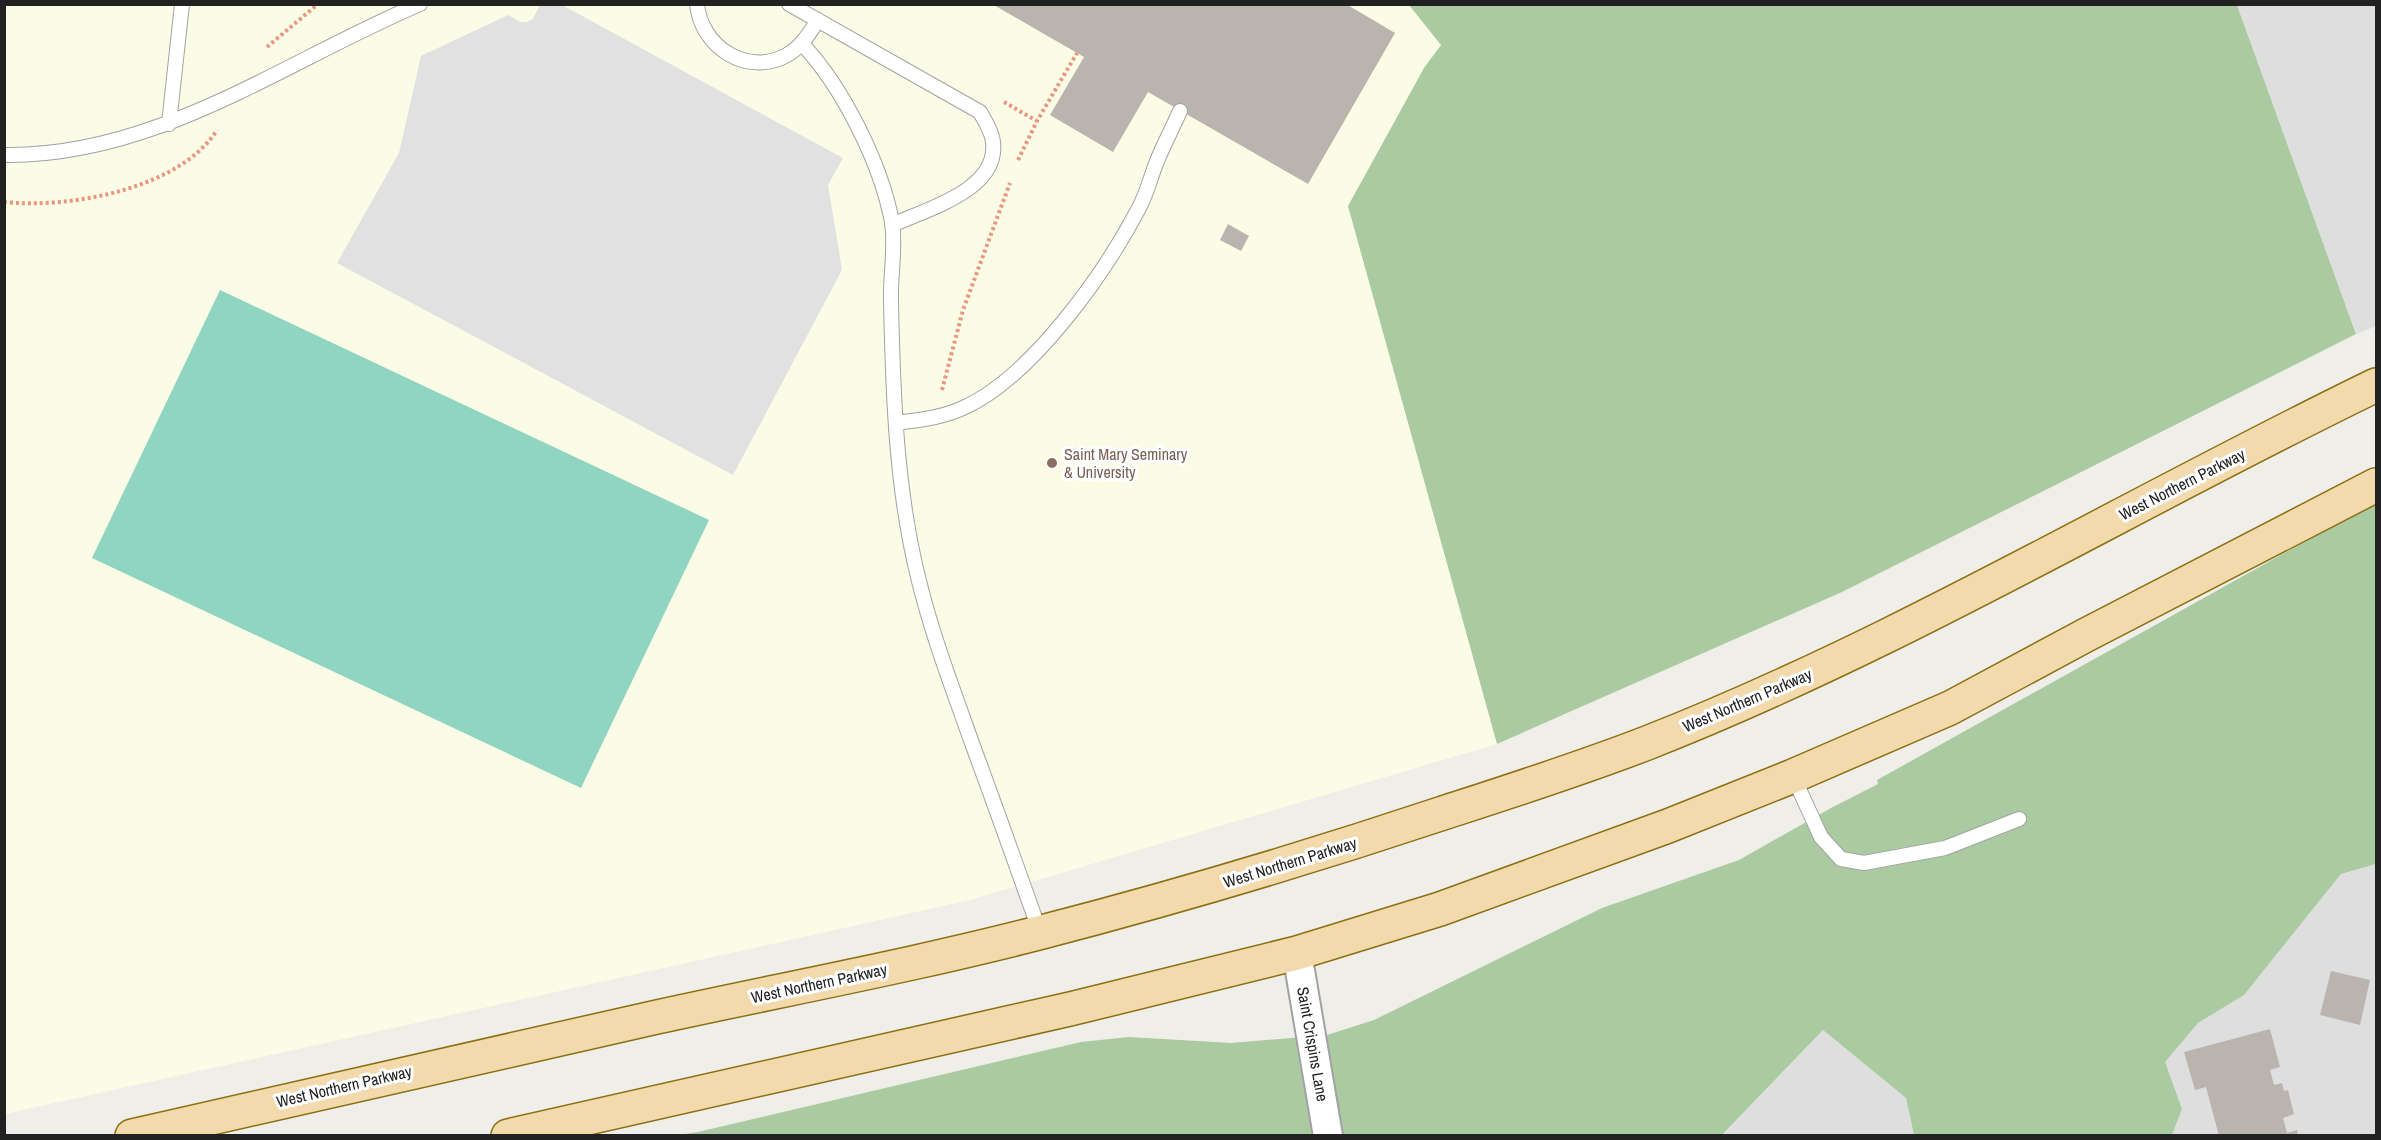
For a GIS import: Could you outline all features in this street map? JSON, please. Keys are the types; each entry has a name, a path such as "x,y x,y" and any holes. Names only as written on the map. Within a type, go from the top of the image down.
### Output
{"main road":[{"name":"West Northern Parkway","path":"132,1136 421,1068 894,967 1040,933 1300,861 1507,792 1646,743 1819,669 1970,595 2376,385"},
{"path":"507,1136 1058,1012 1297,953 1440,909 1526,879 1793,777 1950,708 2376,485"}],"street":[{"name":"Saint Crispins Lane","path":"1297,953 1328,1136"}],"lane":[{"path":"169,124 182,4"},
{"path":"4,155 30,155 102,144 169,124 420,4"},
{"path":"697,4 702,26 713,43 728,55 747,62 767,62 786,56 802,44 818,20"},
{"path":"789,4 980,112 989,129 993,142 992,163 978,182 956,196 892,225"},
{"path":"802,44 837,88 852,116 879,178 892,225 891,300 900,481 919,581 941,657 1040,933"},
{"path":"896,423 936,417 963,408 996,389 1031,357 1072,309 1112,256 1140,206 1157,160 1180,111"},
{"path":"1793,777 1821,837 1841,860 1864,863 1945,848 2019,819"}],"path":[{"path":"264,51 318,4"},
{"path":"1018,161 1037,121 1077,53"},
{"path":"4,202 18,204 67,201 104,195 140,185 172,170 194,155 212,138 221,125"},
{"path":"940,396 963,309 1011,180"}],"shaded area":[{"name":"Saint Mary Seminary & University","path":"4,5 2237,5 2356,334 1842,592 1497,744 970,900 5,1114"},
{"path":"540,5 562,5 843,158 828,185 842,270 733,475 337,263 399,153 421,56 508,15 520,22 533,19"},
{"path":"2237,5 2376,5 2376,326 2356,334"},
{"path":"2376,864 2376,1135 2172,1135 2182,1109 2164,1062 2198,1023 2244,995 2341,874"},
{"path":"1823,1030 1906,1098 1914,1135 1722,1136"}],"green space":[{"path":"1409,5 2237,5 2356,334 1842,592 1497,744 1348,206 1424,68 1441,45"},
{"path":"220,290 709,520 581,788 92,558"},
{"path":"2376,502 2376,864 2341,874 2244,995 2198,1023 2165,1062 2182,1109 2172,1135 1914,1135 1906,1098 1823,1030 1722,1135 672,1136 698,1132 1081,1042 1129,1037 1231,1043 1327,1035 1374,1020 1602,908 1739,860 1878,784 1877,780"}],"building":[{"path":"992,4 1346,4 1395,33 1308,184 1148,92 1113,152 1050,115 1084,57"},
{"path":"1228,224 1249,236 1241,251 1220,240"},
{"path":"2331,971 2370,980 2360,1025 2320,1015"},
{"path":"2270,1029 2280,1067 2270,1070 2274,1085 2282,1083 2284,1091 2288,1090 2294,1114 2283,1118 2287,1133 2297,1130 2298,1136 2219,1136 2206,1087 2195,1090 2184,1052"}],"place":[{"name":"Saint Mary Seminary & University","path":"1052,463"}]}
